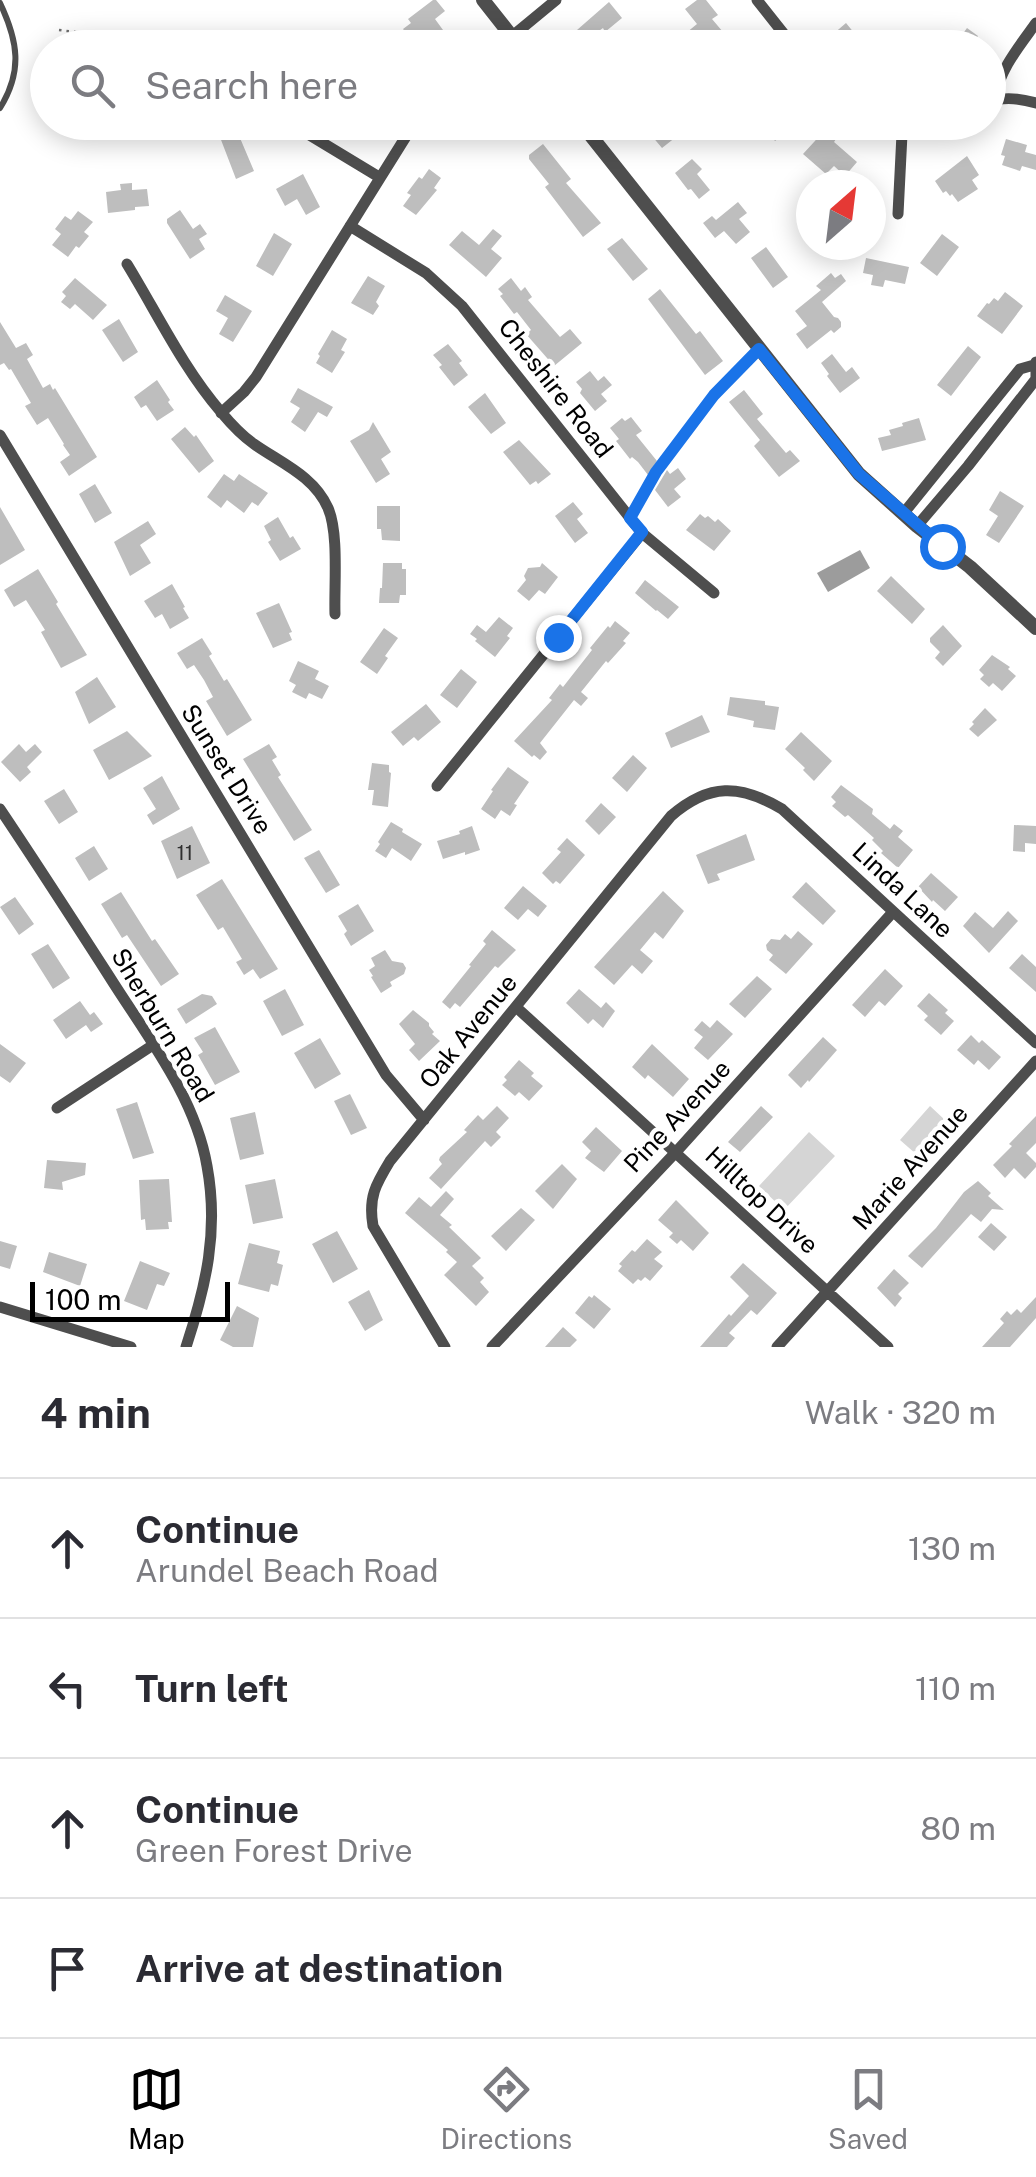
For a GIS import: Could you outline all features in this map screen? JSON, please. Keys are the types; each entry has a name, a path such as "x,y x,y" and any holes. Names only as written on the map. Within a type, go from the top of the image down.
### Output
{"street":[{"path":"483,0 507,30"},
{"path":"528,30 556,0"},
{"path":"757,0 781,30"},
{"path":"1006,64 1036,23"},
{"path":"1006,101 1036,104"},
{"path":"319,140 379,177"},
{"path":"222,413 256,376 403,140"},
{"path":"594,140 859,474 1036,628"},
{"path":"898,214 902,140"},
{"name":"Cheshire Road","path":"350,226 426,273 462,306 642,532 714,593"},
{"path":"127,264 191,371 222,413 241,434 299,473 322,496 333,529 335,614"},
{"path":"903,514 1020,370 1036,364 1036,379 917,526"},
{"name":"Sunset Drive","path":"0,435 386,1074 424,1120"},
{"path":"437,786 642,532"},
{"name":"Oak Avenue","path":"445,1347 373,1226 370,1208 379,1178 670,816 706,793 729,790"},
{"name":"Linda Lane","path":"729,790 748,793 782,809 1036,1042"},
{"name":"Sherburn Road","path":"0,809 153,1045 197,1128 207,1164 210,1244 204,1290 186,1347"},
{"name":"Pine Avenue","path":"492,1347 676,1152 893,912"},
{"name":"Hilltop Drive","path":"516,1007 888,1347"},
{"path":"57,1108 153,1045"},
{"name":"Marie Avenue","path":"777,1347 1036,1061"},
{"path":"0,1306 131,1347"}],"lane":[{"path":"0,3 11,26 16,69 14,83 0,108"},
{"path":"630,518 656,472 714,395 759,349"}],"shaded area":[{"path":"860,550 870,568 828,592 817,573"},
{"path":"930,1106 945,1120 916,1154 900,1140"},
{"path":"809,1132 835,1156 784,1210 759,1186"}],"building":[{"path":"433,0 445,11 435,19 443,30 404,30 411,23 408,19"},
{"path":"697,0 706,0 718,15 712,19 721,30 690,30 697,24 685,9"},
{"path":"609,2 622,18 607,30 577,30"},
{"path":"1006,139 1027,145 1025,152 1036,155 1036,170 1022,166 1020,171 1002,165 1005,156 1001,155"},
{"path":"221,140 241,140 254,171 236,179"},
{"path":"655,140 672,140 662,148"},
{"path":"816,140 835,140 857,162 850,170 834,166 821,170 803,154"},
{"path":"543,144 571,179 566,183 601,223 583,237 529,159"},
{"path":"967,156 979,175 972,180 978,189 958,202 952,194 943,193 935,181"},
{"path":"692,159 702,169 697,174 710,190 699,199 675,173"},
{"path":"429,169 441,178 434,188 437,190 416,215 403,206 411,195 407,193"},
{"path":"303,174 320,207 306,215 297,199 285,206 276,189"},
{"path":"132,183 132,190 147,189 149,206 108,213 106,192 121,190 120,184"},
{"path":"738,202 747,213 739,219 750,232 736,244 724,231 715,238 703,223 712,216 716,220"},
{"path":"180,210 193,229 200,224 207,234 199,239 205,249 190,259 167,223"},
{"path":"78,211 93,222 84,232 89,236 68,257 52,245 61,234 55,229 65,216 71,220"},
{"path":"493,229 502,236 491,249 502,258 486,277 449,245 462,231 479,245"},
{"path":"274,233 292,244 273,276 256,266"},
{"path":"942,234 959,247 937,276 920,263"},
{"path":"622,238 648,269 633,281 607,249"},
{"path":"766,247 788,277 773,288 751,258"},
{"path":"866,260 909,267 905,284 885,280 883,287 871,285 873,275 863,273"},
{"path":"831,273 835,278 841,274 846,281 822,302 838,318 841,327 807,349 796,334 807,326 795,311 821,290 816,286"},
{"path":"368,276 385,286 373,315 351,303"},
{"path":"75,278 107,305 93,320 75,304 70,309 61,302 66,296 62,292"},
{"path":"511,278 521,291 525,287 532,297 528,300 560,337 570,329 582,343 554,366 526,334 531,330 500,296 503,294 498,289"},
{"path":"660,289 723,361 705,375 648,299"},
{"path":"1005,292 1023,306 1002,334 977,316 987,303 994,298 998,301"},
{"path":"225,295 252,311 233,342 219,334 228,318 216,311"},
{"path":"119,319 138,352 123,362 102,330"},
{"path":"0,322 16,348 26,343 33,355 27,359 43,388 50,384 55,388 97,457 69,476 60,462 70,455 48,418 37,425 25,406 31,403 11,369 4,363 0,365"},
{"path":"332,330 347,339 341,350 345,352 332,373 316,363"},
{"path":"448,344 468,375 454,386 433,355"},
{"path":"968,346 981,357 951,396 937,385"},
{"path":"832,354 846,372 852,367 860,378 840,393 821,363"},
{"path":"590,371 598,381 604,376 612,385 601,394 607,401 595,411 576,382"},
{"path":"157,380 174,410 157,421 146,405 141,408 134,397"},
{"path":"298,388 333,407 327,417 318,412 305,432 291,422 300,408 290,402"},
{"path":"744,390 763,414 757,419 786,453 790,450 800,461 779,477 754,446 760,440 729,402"},
{"path":"485,393 506,423 491,434 468,407"},
{"path":"631,417 642,431 636,435 657,461 648,475 638,462 630,459 610,428 622,418 625,421"},
{"path":"919,418 926,440 882,451 878,438 891,435 889,430"},
{"path":"373,422 391,452 381,459 390,474 376,483 350,441 369,430"},
{"path":"185,427 196,435 214,461 199,473 171,439"},
{"path":"519,440 551,474 538,484 536,481 530,485 503,452"},
{"path":"678,468 686,479 674,489 681,497 668,507 655,490 667,470 670,474"},
{"path":"224,474 234,481 239,474 268,493 258,506 252,502 244,513 227,500 221,508 207,497"},
{"path":"95,484 112,513 95,523 79,494"},
{"path":"1000,491 1024,506 999,543 986,535 998,516 989,510"},
{"path":"573,502 583,514 577,519 588,533 575,543 555,516"},
{"path":"377,506 400,506 400,541 382,540 381,529 377,529"},
{"path":"0,507 25,550 0,565"},
{"path":"700,514 715,522 718,519 731,531 714,551 686,530"},
{"path":"278,517 301,549 280,561 268,542 271,540 264,526"},
{"path":"148,521 156,534 140,545 151,563 130,576 114,542"},
{"path":"383,563 402,563 402,569 406,569 406,595 400,595 399,603 379,603"},
{"path":"542,563 558,577 545,594 539,590 529,601 517,591 526,580 528,568 540,567"},
{"path":"38,569 87,655 61,668 41,632 45,630 26,600 14,607 4,590"},
{"path":"891,576 925,609 912,624 877,591"},
{"path":"645,580 679,607 668,619 635,593"},
{"path":"172,584 189,618 170,629 162,614 155,618 144,601"},
{"path":"279,603 292,640 273,648 256,613"},
{"path":"499,617 513,628 495,657 470,634 477,625 486,632"},
{"path":"615,621 630,633 623,641 626,643 581,692 588,698 581,706 574,700 540,743 547,752 540,760 532,757 514,741"},
{"path":"943,625 962,646 943,666 935,658 940,652 930,638"},
{"path":"384,628 398,638 377,674 360,662"},
{"path":"202,638 224,681 227,679 252,720 227,736 206,701 213,697 204,680 194,665 187,669 177,653"},
{"path":"992,655 1016,676 1002,691 980,679 984,675 979,670"},
{"path":"298,661 319,671 315,679 329,686 322,699 309,693 306,699 292,692 296,685 289,681"},
{"path":"461,669 477,682 457,708 440,695"},
{"path":"97,677 116,707 89,724 75,692"},
{"path":"730,697 765,701 765,705 779,707 775,730 753,727 754,721 727,715"},
{"path":"426,704 441,722 418,741 414,737 403,746 391,732"},
{"path":"985,708 997,720 978,737 969,729"},
{"path":"702,715 710,732 671,748 665,733"},
{"path":"127,731 152,756 109,780 93,750"},
{"path":"801,732 832,761 814,781 785,749"},
{"path":"19,744 26,752 35,744 42,752 27,767 31,772 20,782 1,762"},
{"path":"269,744 277,757 272,760 281,775 278,777 312,830 294,841 243,759"},
{"path":"633,755 647,768 627,792 612,778"},
{"path":"372,763 389,765 388,807 372,805 374,790 368,790"},
{"path":"508,767 529,782 510,816 501,810 495,819 481,809"},
{"path":"162,776 180,809 153,825 147,815 156,809 143,788"},
{"path":"841,785 873,809 872,814 890,829 894,824 903,831 898,837 913,850 898,868 881,853 874,838 832,806 836,802 831,797"},
{"path":"64,789 78,812 59,824 44,801"},
{"path":"601,803 616,817 599,835 585,821"},
{"path":"391,822 422,844 411,861 392,848 386,858 375,851"},
{"path":"1014,825 1036,826 1036,844 1025,843 1025,852 1013,851"},
{"path":"192,826 210,863 177,879 161,841"},
{"path":"472,826 480,850 443,859 437,841"},
{"path":"746,834 755,860 717,874 720,880 708,884 696,855"},
{"path":"567,838 585,855 560,884 553,884 542,873 561,852 557,849"},
{"path":"94,846 108,869 89,881 75,858"},
{"path":"319,850 340,885 326,893 304,858"},
{"path":"931,873 958,897 945,911 918,887"},
{"path":"222,879 278,969 260,979 253,969 244,975 236,962 242,959 223,927 218,930 196,895"},
{"path":"806,882 836,911 823,925 792,897"},
{"path":"523,886 547,906 538,917 528,909 518,920 504,908"},
{"path":"663,891 684,911 663,939 655,932 640,950 653,961 642,974 632,965 614,985 594,967"},
{"path":"121,892 179,974 161,986 127,935 122,938 101,904"},
{"path":"15,897 34,924 19,935 0,907"},
{"path":"358,904 374,931 351,946 338,916"},
{"path":"1008,911 1018,921 989,953 963,926 975,912 993,928"},
{"path":"492,930 516,950 498,968 495,966 460,1007 455,1003 450,1009 442,1002 471,966"},
{"path":"798,931 813,944 786,974 769,960 773,955 766,945 785,934 791,939"},
{"path":"48,944 70,978 53,989 31,954"},
{"path":"385,950 392,961 403,963 406,968 381,993 369,970 375,966 371,958"},
{"path":"1022,954 1036,967 1036,992 1009,968"},
{"path":"885,969 903,986 885,1006 879,1001 865,1017 852,1005"},
{"path":"757,976 772,989 745,1018 729,1004"},
{"path":"285,989 304,1025 282,1036 263,1001"},
{"path":"579,989 601,1008 606,1002 615,1011 603,1028 593,1019 588,1024 566,1003"},
{"path":"929,993 954,1021 941,1035 924,1020 928,1016 917,1006"},
{"path":"202,994 212,996 217,1004 186,1024 177,1009"},
{"path":"80,1001 103,1024 91,1032 86,1025 66,1039 53,1020"},
{"path":"413,1010 429,1023 432,1034 440,1041 419,1061 409,1050 415,1044 399,1024"},
{"path":"717,1020 733,1034 708,1060 694,1048 703,1037 694,1030 702,1021 710,1028"},
{"path":"215,1027 240,1072 215,1085 198,1055 203,1052 194,1038"},
{"path":"971,1035 1001,1057 989,1070 978,1060 974,1065 957,1050"},
{"path":"823,1037 837,1050 801,1088 788,1075"},
{"path":"320,1038 341,1074 315,1089 294,1053"},
{"path":"0,1044 26,1063 10,1083 0,1076"},
{"path":"652,1044 689,1079 673,1097 632,1067"},
{"path":"519,1060 543,1086 529,1101 502,1085"},
{"path":"350,1094 367,1128 351,1135 334,1101"},
{"path":"137,1102 154,1153 133,1159 116,1109"},
{"path":"497,1106 509,1118 496,1132 501,1137 491,1147 485,1141 441,1189 429,1178 442,1164 440,1157 467,1132 464,1130 478,1115 483,1120"},
{"path":"761,1106 773,1117 740,1152 728,1142"},
{"path":"255,1112 264,1154 240,1160 230,1118"},
{"path":"1036,1116 1036,1143 1026,1153 1036,1167 1025,1179 1014,1168 1005,1178 993,1165"},
{"path":"596,1127 622,1151 604,1172 585,1158 591,1151 582,1142"},
{"path":"47,1160 86,1163 85,1175 62,1182 63,1190 44,1188"},
{"path":"562,1164 577,1179 553,1209 535,1191"},
{"path":"169,1179 169,1229 146,1230 145,1219 141,1220 139,1180"},
{"path":"275,1179 283,1218 253,1224 245,1185"},
{"path":"978,1181 1004,1210 992,1209 981,1222 971,1214 922,1268 908,1256"},
{"path":"446,1191 454,1199 440,1215 481,1258 472,1266 484,1278 480,1282 489,1292 476,1306 444,1275 457,1262 448,1250 405,1213 419,1197 431,1207"},
{"path":"676,1200 709,1233 693,1251 681,1240 677,1244 669,1237 673,1233 658,1220"},
{"path":"521,1208 535,1220 506,1251 491,1236"},
{"path":"991,1223 1007,1237 994,1251 978,1237"},
{"path":"337,1231 358,1269 333,1283 312,1244"},
{"path":"647,1239 662,1252 654,1259 663,1266 650,1281 645,1277 633,1284 618,1271 622,1266 619,1264"},
{"path":"0,1241 17,1246 10,1269 0,1266"},
{"path":"249,1243 280,1251 277,1263 283,1265 278,1286 271,1284 269,1292 238,1284"},
{"path":"49,1252 87,1264 80,1286 43,1272"},
{"path":"140,1261 170,1273 164,1286 157,1284 147,1310 124,1301"},
{"path":"743,1263 777,1293 757,1315 751,1310 729,1333 735,1338 727,1347 700,1347 749,1296 730,1277"},
{"path":"894,1269 909,1283 898,1294 902,1298 895,1307 877,1288"},
{"path":"369,1290 383,1320 365,1331 348,1302"},
{"path":"594,1295 611,1309 594,1329 575,1313"},
{"path":"1036,1297 1036,1318 1010,1347 982,1347 1004,1323 1000,1319 1007,1311 1011,1315 1017,1309 1021,1313"},
{"path":"237,1306 259,1318 253,1347 233,1347 220,1340"},
{"path":"563,1327 577,1340 570,1347 545,1347"}],"route":[{"path":"558,637 642,532 630,518 656,472 714,395 759,349 859,474 942,546"}]}
